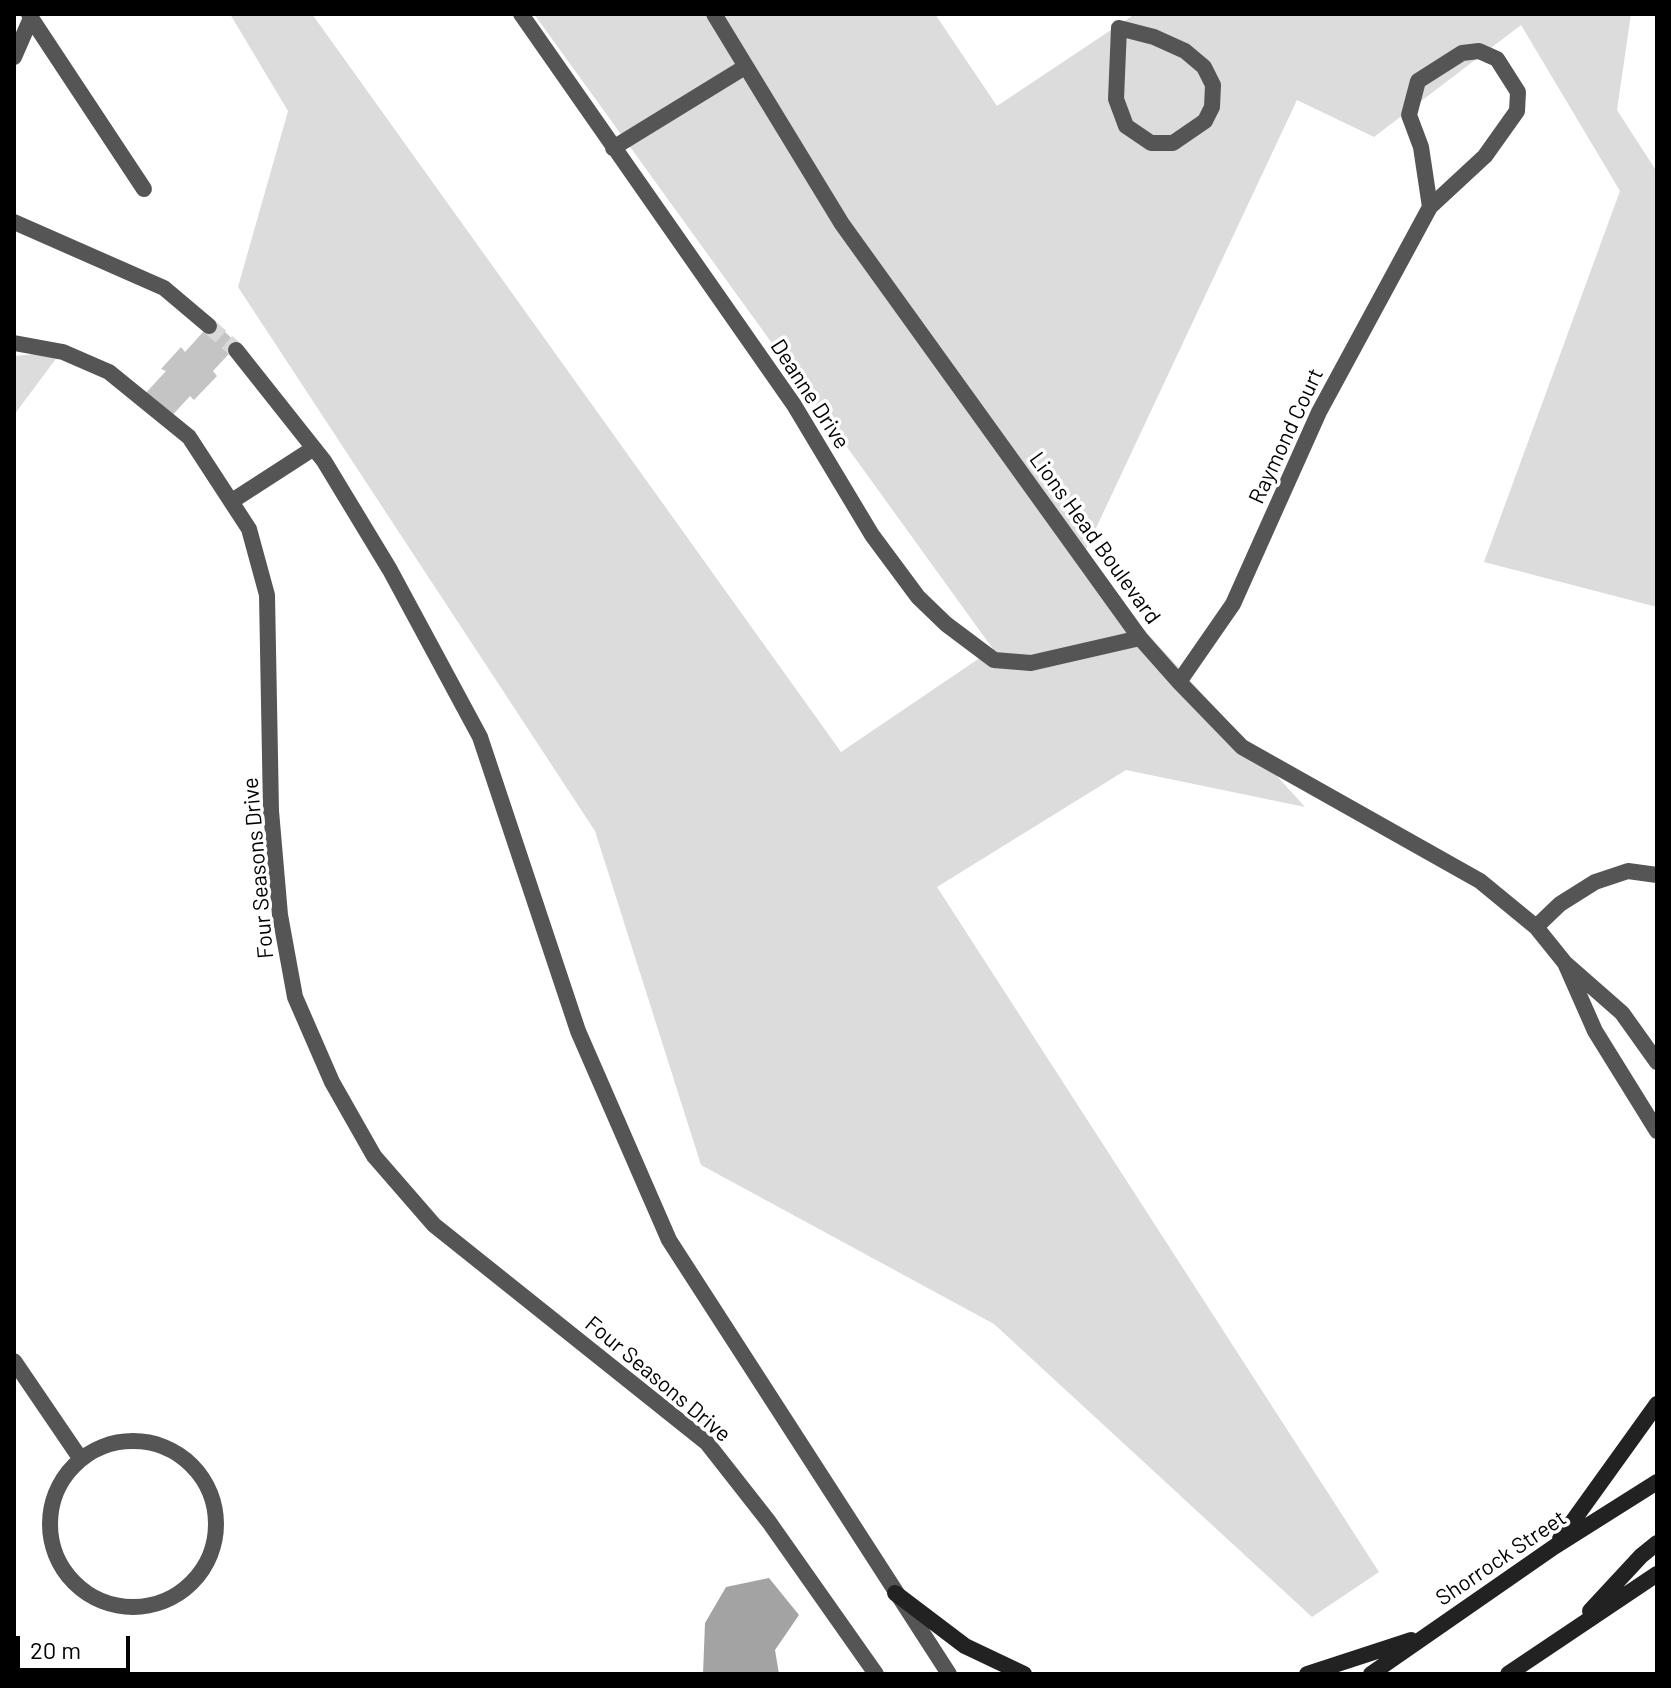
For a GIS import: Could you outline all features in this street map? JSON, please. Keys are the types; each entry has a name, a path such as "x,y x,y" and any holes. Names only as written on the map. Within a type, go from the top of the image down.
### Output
{"main road":[{"path":"1554,1547 1657,1404"},
{"name":"Shorrock Street","path":"1371,1674 1554,1547 1657,1482"},
{"path":"1570,1633 1641,1556 1657,1543"},
{"path":"1508,1674 1657,1574"},
{"path":"895,1593 965,1646 1024,1674"},
{"path":"1307,1674 1427,1635"}],"street":[{"name":"Deanne Drive","path":"521,14 794,405 872,535 918,597 946,624 994,660 1031,663 1140,638"},
{"name":"Lions Head Boulevard","path":"714,14 842,224 1140,638 1179,682 1242,747 1480,881 1536,927 1565,963 1622,1013 1657,1062"},
{"path":"1109,14 1119,28 1116,99 1126,126 1151,143 1173,143 1205,121 1212,107 1213,85 1204,67 1185,51 1154,37 1119,28"},
{"path":"14,57 30,16"},
{"path":"30,16 144,189"},
{"name":"Raymond Court","path":"1179,682 1233,604 1319,412 1430,207 1485,156 1517,111 1518,92 1497,59 1479,51 1462,53 1418,81 1409,115 1421,147 1430,207"},
{"path":"613,148 745,67"},
{"path":"14,222 164,288 209,326"},
{"name":"Four Seasons Drive","path":"14,343 63,352 109,372 189,437 249,529 267,595 271,811 280,915 295,997 332,1082 374,1156 434,1225 707,1443 769,1522 876,1674"},
{"path":"236,350 314,448 390,570 480,737 578,1031 669,1240 949,1674"},
{"path":"232,501 314,448"},
{"path":"1536,927 1560,904 1595,882 1628,871 1657,875"},
{"name":"Lions Head Boulevard","path":"1565,963 1595,1031 1657,1131"},
{"path":"14,1361 80,1458"},
{"path":"131,1440 159,1444 183,1456 202,1476 214,1500 217,1528 212,1555 197,1578 177,1596 151,1606 123,1608 96,1600 74,1583 57,1560 49,1533 51,1505 62,1479 80,1458 104,1444 131,1440"}],"shaded area":[{"path":"230,14 312,14 841,752 993,649 534,14 935,14 997,106 1135,14 1631,14 1617,110 1657,172 1657,607 1484,562 1620,191 1521,25 1374,137 1297,100 1081,560 1305,807 1126,770 937,887 1379,1572 1312,1617 994,1324 701,1165 595,831 238,287 288,111"},
{"path":"61,352 14,415 14,356"},
{"path":"769,1578 799,1615 775,1650 779,1674 703,1674 705,1623 726,1587"}],"building":[{"path":"213,321 238,344 213,371 217,376 194,400 190,396 169,419 143,396 166,371 161,369 181,347 185,352"}],"tunnel":[{"path":"209,326 236,350"}]}
